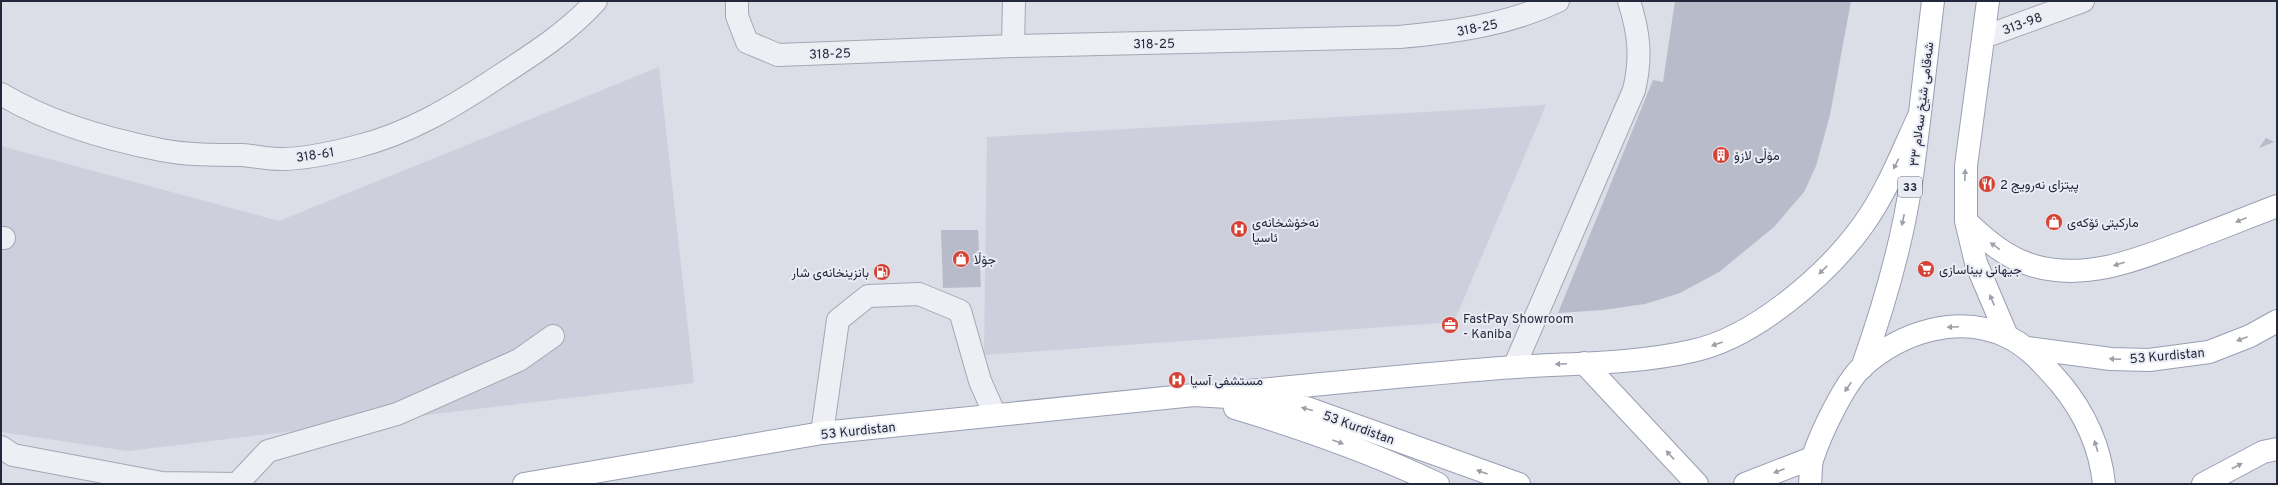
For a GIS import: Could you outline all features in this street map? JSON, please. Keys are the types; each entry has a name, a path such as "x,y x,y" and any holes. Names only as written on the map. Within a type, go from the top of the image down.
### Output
{"main road":[{"name":"شەقامی شێخ سەلام ٣٣","path":"1810,484 1812,458 1835,406 1862,368 1879,319 1893,270 1912,178 1933,1"},
{"path":"1988,1 1966,166 1966,221 1976,263 2007,336"},
{"path":"1194,396 1514,367 1656,358 1694,351 1720,343 1762,322 1824,271 1864,224 1883,191 1919,116"},
{"path":"1966,221 1995,248 2030,265 2068,272 2108,268 2151,254 2277,206"},
{"name":"53 Kurdistan","path":"2026,348 2111,359 2149,360 2209,352 2250,336 2277,321"},
{"name":"شەقامی شێخ سەلام ٣٣","path":"1862,368 1896,342 1931,328 1970,326 2007,336 2026,348 2076,402 2090,427 2102,468 2104,484"},
{"path":"1584,363 1697,484"},
{"name":"53 Kurdistan","path":"1194,396 1287,424 1398,465 1438,484"},
{"name":"53 Kurdistan","path":"524,484 822,433 1194,396 1244,398 1306,408 1519,484"},
{"path":"2203,484 2263,452 2277,449"},
{"path":"1745,484 1812,458"}],"street":[{"name":"318-61","path":"1,94 47,117 91,134 162,150 282,159 321,154 357,146 395,133 436,116 467,98 538,52 569,28 596,1"},
{"name":"318-25","path":"737,1 737,16 746,42 778,55 1013,46 1399,37 1453,32 1507,21 1558,1"},
{"path":"1013,46 1014,1"},
{"path":"1514,367 1634,90 1640,67 1638,36 1630,1"},
{"name":"313-98","path":"1984,38 2083,1"},
{"path":"822,433 838,320 868,296 919,294 960,311 980,381 995,416"},
{"path":"1,448 13,455 162,483 237,484 268,451 397,414 519,360 553,336"}],"shaded area":[{"path":"659,67 694,383 128,451 1,432 1,146 279,221"},
{"name":"نه‌خۆشخانه‌ى ئاسیا","path":"1546,105 1454,322 984,355 987,137"}],"building":[{"name":"مۆڵی لازۆ","path":"1675,1 1851,1 1830,115 1816,166 1804,192 1774,227 1719,272 1680,293 1645,304 1603,310 1558,313 1653,80 1663,82"},
{"path":"2266,138 2274,142 2259,148"},
{"name":"جۆڵا","path":"941,230 978,230 981,287 943,288"}],"place":[{"name":"مۆڵی لازۆ","path":"1721,155"},
{"name":"2 پیتزای نەرویج","path":"1987,184"},
{"name":"مارکیتی ئۆکەی","path":"2054,222"},
{"name":"نه‌خۆشخانه‌ى ئاسیا","path":"1239,229"},
{"name":"جۆڵا","path":"961,259"},
{"name":"جیهانی بیناسازی","path":"1926,269"},
{"name":"بانزینخانەی شار","path":"882,272"},
{"name":"FastPay Showroom - Kaniba","path":"1450,325"},
{"name":"مستشفى آسيا","path":"1177,380"}]}
